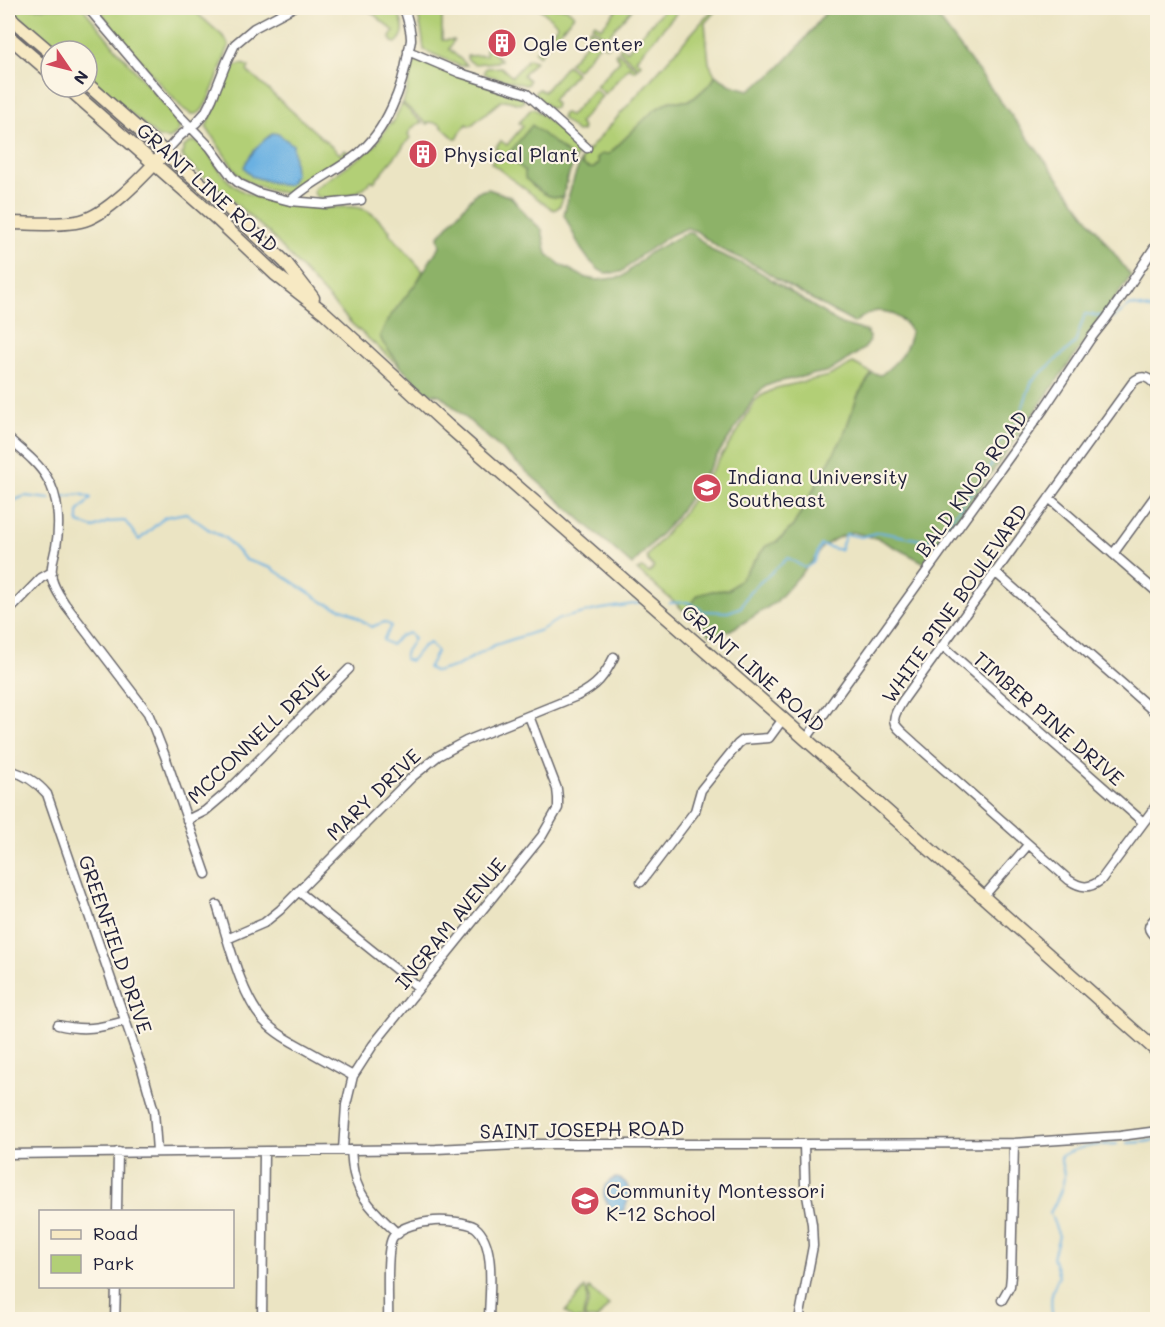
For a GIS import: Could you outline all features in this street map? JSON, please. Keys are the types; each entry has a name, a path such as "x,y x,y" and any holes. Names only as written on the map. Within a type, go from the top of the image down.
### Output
{"main road":[{"path":"8,16 39,43"},
{"path":"8,36 39,63"},
{"name":"GRANT LINE ROAD","path":"99,94 227,207 286,263 325,313"},
{"name":"GRANT LINE ROAD","path":"81,99 217,219 275,274 325,313 388,373 1157,1050"},
{"path":"8,223 68,223 91,218 114,202 165,152"}],"street":[{"path":"88,8 240,184 259,193 290,201 326,204 361,200"},
{"path":"165,152 205,113 235,44 254,28 292,8"},
{"path":"290,201 314,182 358,154 373,137 391,107 406,68 411,39 404,8"},
{"path":"408,51 460,73 527,94 587,148"},
{"name":"BALD KNOB ROAD","path":"806,740 1043,410 1158,242"},
{"name":"WHITE PINE BOULEVARD","path":"1143,822 1101,880 1089,887 1082,887 1069,880 1028,845 906,735 894,722 893,717 1132,382 1143,376 1158,388"},
{"name":"MCCONNELL DRIVE","path":"8,438 37,465 48,479 56,505 56,544 52,572 55,588 148,713 206,874"},
{"path":"1113,554 1158,492"},
{"path":"1049,498 1158,593"},
{"path":"8,612 41,578 52,572"},
{"path":"995,572 1158,714"},
{"name":"TIMBER PINE DRIVE","path":"943,646 1143,822"},
{"name":"MARY DRIVE","path":"227,939 264,923 280,910 412,777 438,756 466,741 591,689 601,679 614,657"},
{"name":"MCCONNELL DRIVE","path":"187,820 205,811 225,794 349,669"},
{"name":"INGRAM AVENUE","path":"395,1235 372,1209 360,1191 347,1150 346,1105 353,1076 373,1045 542,836 558,808 557,789 529,716"},
{"path":"641,882 695,812 701,790 738,744 743,740 769,738 783,719"},
{"name":"GREENFIELD DRIVE","path":"8,771 25,776 47,794 142,1069 154,1111 157,1151"},
{"path":"1143,822 1158,802"},
{"path":"984,896 1028,845"},
{"path":"298,891 419,988"},
{"path":"217,905 239,974 249,998 264,1021 295,1044 353,1076"},
{"path":"1158,915 1149,924 1148,929 1158,939"},
{"path":"58,1025 74,1029 88,1029 125,1021"},
{"name":"SAINT JOSEPH ROAD","path":"8,1154 436,1149 537,1144 1014,1143 1120,1136 1158,1131"},
{"path":"1002,1299 1010,1286 1011,1276 1014,1143"},
{"path":"799,1320 813,1246 804,1144"},
{"path":"117,1210 118,1152"},
{"path":"262,1320 264,1152"},
{"path":"388,1320 389,1249 395,1235 420,1222 439,1221 468,1224 476,1228 483,1238 490,1258 489,1320"},
{"path":"115,1320 116,1288"}],"green space":[{"path":"9,8 83,8 171,112 179,124 179,130 169,139 158,137 99,85 99,39 46,39"},
{"path":"100,8 191,8 225,38 229,46 212,92 200,112 191,114 182,108 154,77"},
{"path":"366,8 397,8 403,31 396,43 392,42 390,37 394,31"},
{"path":"416,8 452,8 452,14 442,16 442,40 454,40 449,49 467,65 460,66 424,50"},
{"path":"539,8 566,8 574,15 539,56 535,52 558,25"},
{"path":"618,8 633,8 606,38 592,26 595,23 601,28"},
{"path":"665,8 681,8 636,59 641,64 638,67 619,50 621,47 627,51"},
{"path":"714,8 718,8 705,23 709,63 715,75 712,82 694,98 687,101 670,101 654,110 609,154 597,158 599,163 594,168 584,166 581,160 585,154"},
{"path":"829,8 931,8 1131,276 927,564 879,539 852,532 822,547 816,557 776,602 725,633 711,635 688,614 688,607 698,595 728,590 740,580 766,546 778,541 793,526 843,437 858,395 872,373 881,375 901,356 908,344 911,331 894,314 882,311 870,313 854,323 759,267 720,249 696,231 687,228 671,235 641,255 621,272 605,273 589,260 581,249 564,215 582,158 581,163 594,168 599,163 598,156 609,154 654,110 670,101 687,101 694,98 712,82 715,75 731,85 749,90 774,73"},
{"path":"590,28 610,45 606,47 601,43 577,70 569,63 593,36 588,31"},
{"path":"487,47 501,60 474,64 467,59 467,56 486,55"},
{"path":"617,52 637,69 634,71 629,67 605,94 596,86 620,60 615,54"},
{"path":"528,59 535,61 523,75 529,80 525,85 490,76 484,72 486,68 501,67 512,77"},
{"path":"419,60 523,98 524,102 521,104 501,101 470,126 467,124 455,139 440,124 430,122 427,124 403,103 412,65"},
{"path":"243,64 249,67 247,71 340,154 344,150 348,154 289,193 262,188 238,175 206,127 232,67"},
{"path":"567,65 576,73 552,100 556,104 555,108 550,108 535,95 535,92 539,89 544,92"},
{"path":"594,89 602,96 579,123 583,128 582,131 577,132 562,119 562,115 565,113 570,116"},
{"path":"402,104 422,123 411,130 408,134 410,138 374,182 372,180 361,190 346,196 317,197 313,192 315,188 376,144 390,123 392,124"},
{"path":"531,109 535,109 580,149 570,170 562,201 554,210 491,163 500,152 495,148 501,141 507,145 523,126 519,123"},
{"path":"532,125 575,160 563,197 551,197 542,192 525,178 525,171 512,160 509,153"},
{"path":"194,141 201,144 227,180 240,190 263,199 302,207 361,208 373,214 390,231 389,233 423,271 391,354 399,366 352,324 268,232 186,161 182,155 184,147"},
{"path":"488,189 511,197 542,230 547,254 561,265 586,278 598,280 622,277 649,253 686,233 692,233 713,251 755,269 841,324 866,331 870,337 869,342 864,349 830,371 777,382 766,386 756,395 685,504 632,565 440,395 428,393 399,366 380,336 392,314 417,282 440,246 438,237 477,192"},
{"path":"853,363 872,373 858,395 843,437 793,526 778,541 766,546 740,580 728,590 712,591 688,607 688,614 637,570 642,568 649,573 654,567 648,561 647,556 683,513 738,431 755,401 776,388 829,376"},
{"path":"585,1288 587,1301 583,1319 573,1319 565,1312"},
{"path":"589,1288 609,1305 597,1319 585,1319"}],"water":[{"path":"274,133 293,145 295,174 288,185 251,176 244,167 249,157 265,139"},
{"path":"616,1178 625,1183 628,1192 627,1203 622,1212 610,1206 604,1196 606,1185"}],"waterway":[{"path":"1113,318 1131,305 1158,311"},
{"path":"670,603 688,602 704,611 728,612 741,607 749,592 788,558 805,568 813,563 821,545 840,550 846,534 861,537 879,532 927,541 946,527 992,464 997,443 1014,431 1032,381 1075,343 1085,314 1101,316"},
{"path":"60,497 81,494 91,498 78,512 78,523 94,528 108,522 125,521 139,540 165,517 186,513 225,538 246,560 271,568 325,603 350,612 371,627 385,622 391,626 383,640 391,645 400,636 409,633 414,639 404,659 411,661 422,647 430,643 437,652 428,668 436,672 457,666 495,645 541,630 559,619 640,603"},
{"path":"8,503 25,496 50,499"},
{"path":"1127,1143 1158,1139"},
{"path":"1053,1320 1052,1297 1059,1276 1053,1257 1059,1236 1050,1213 1064,1180 1061,1156 1081,1148 1117,1144"}],"place":[{"name":"Ogle Center","path":"502,43"},
{"name":"Physical Plant","path":"423,154"},
{"name":"Indiana University Southeast","path":"707,488"},
{"name":"Community Montessori K-12 School","path":"585,1201"}]}
